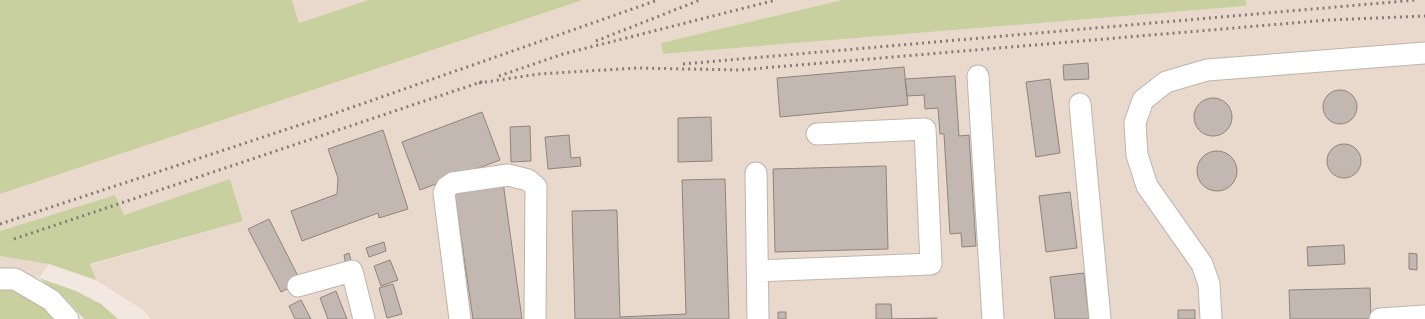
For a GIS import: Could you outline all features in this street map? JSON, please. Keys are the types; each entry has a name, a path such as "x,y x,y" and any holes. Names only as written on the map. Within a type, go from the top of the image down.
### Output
{"street":[{"path":"1211,319 1209,284 1202,264 1148,186 1137,154 1135,123 1143,100 1166,82 1207,70 1425,53"},
{"path":"978,76 993,319"},
{"path":"1080,104 1100,319"},
{"path":"758,271 931,264 926,129 817,134"},
{"path":"756,172 758,319"},
{"path":"460,319 444,193 447,187 453,183 508,175 528,180 536,188 535,319"},
{"path":"298,286 352,271 364,319"},
{"path":"0,279 15,279 51,300 68,319"},
{"path":"1392,318 1425,316"}],"shaded area":[{"path":"292,0 368,0 299,23"},
{"path":"583,0 842,0 662,43 663,54 1246,6 1246,0 1425,0 1425,319 151,319 144,311 96,280 90,265 243,221 232,184 123,215 115,195 0,231 0,194"},
{"path":"0,256 49,264 39,278 0,273"}],"green space":[{"path":"0,0 292,0 299,23 368,0 583,0 0,194"},
{"path":"842,0 1246,0 1246,6 663,54 661,43"},
{"path":"230,179 243,221 90,264 96,280 49,264 0,256 0,231 115,195 124,215"},
{"path":"39,278 76,291 101,304 118,319 84,319 66,299"},
{"path":"0,285 16,288 61,319 0,319"}],"building":[{"path":"1088,63 1089,79 1064,80 1063,65"},
{"path":"904,67 908,105 780,117 777,78"},
{"path":"955,76 959,136 969,135 976,246 962,247 961,233 950,234 944,134 940,134 938,108 925,109 924,95 907,96 905,79"},
{"path":"1050,79 1060,153 1036,157 1026,82"},
{"path":"1337,90 1343,90 1352,95 1356,101 1356,113 1352,119 1343,124 1337,124 1328,119 1323,110 1323,104 1328,95"},
{"path":"1209,98 1217,98 1227,103 1231,110 1231,124 1227,131 1217,136 1209,136 1199,131 1197,128 1194,121 1194,113 1199,103 1202,101"},
{"path":"482,112 500,160 420,190 402,142"},
{"path":"711,117 712,161 678,162 678,118"},
{"path":"530,126 531,161 511,162 510,127"},
{"path":"383,130 408,209 379,218 378,213 302,241 291,211 337,194 338,178 328,149"},
{"path":"569,135 571,158 580,157 581,166 548,169 545,137"},
{"path":"1344,144 1350,145 1356,149 1360,155 1360,167 1356,173 1350,177 1344,178 1338,177 1332,173 1328,167 1327,161 1328,155 1332,149 1338,145"},
{"path":"1221,151 1228,154 1234,160 1237,171 1236,179 1228,188 1221,191 1213,191 1206,188 1198,179 1197,167 1200,160 1209,152"},
{"path":"886,166 888,249 775,252 773,169"},
{"path":"725,179 729,319 575,319 572,211 617,210 620,317 686,314 682,180"},
{"path":"503,182 522,319 473,319 454,189"},
{"path":"1070,192 1077,248 1046,252 1039,196"},
{"path":"269,219 301,282 281,292 248,229"},
{"path":"384,242 386,251 369,257 366,248"},
{"path":"1344,245 1345,264 1308,266 1307,247"},
{"path":"349,253 352,264 346,265 344,255"},
{"path":"1409,253 1417,254 1417,270 1409,269"},
{"path":"390,260 398,280 381,286 374,266"},
{"path":"1084,273 1089,319 1055,319 1050,277"},
{"path":"393,284 402,314 387,318 379,288"},
{"path":"1370,288 1371,319 1290,319 1289,290"},
{"path":"336,291 347,319 328,319 320,298"},
{"path":"301,300 311,319 295,319 289,306"},
{"path":"876,304 891,304 892,319 876,319"},
{"path":"1178,310 1195,310 1195,319 1178,319"},
{"path":"778,312 786,312 786,319 778,319"},
{"path":"937,318 937,319 892,319"}],"railway":[{"path":"0,224 333,114 658,0"},
{"path":"596,41 700,0"},
{"path":"499,76 563,54 776,0"},
{"path":"683,64 1416,0"},
{"path":"479,83 539,74 637,68 740,70 1328,20 1425,16"},
{"path":"14,239 484,81"}]}
